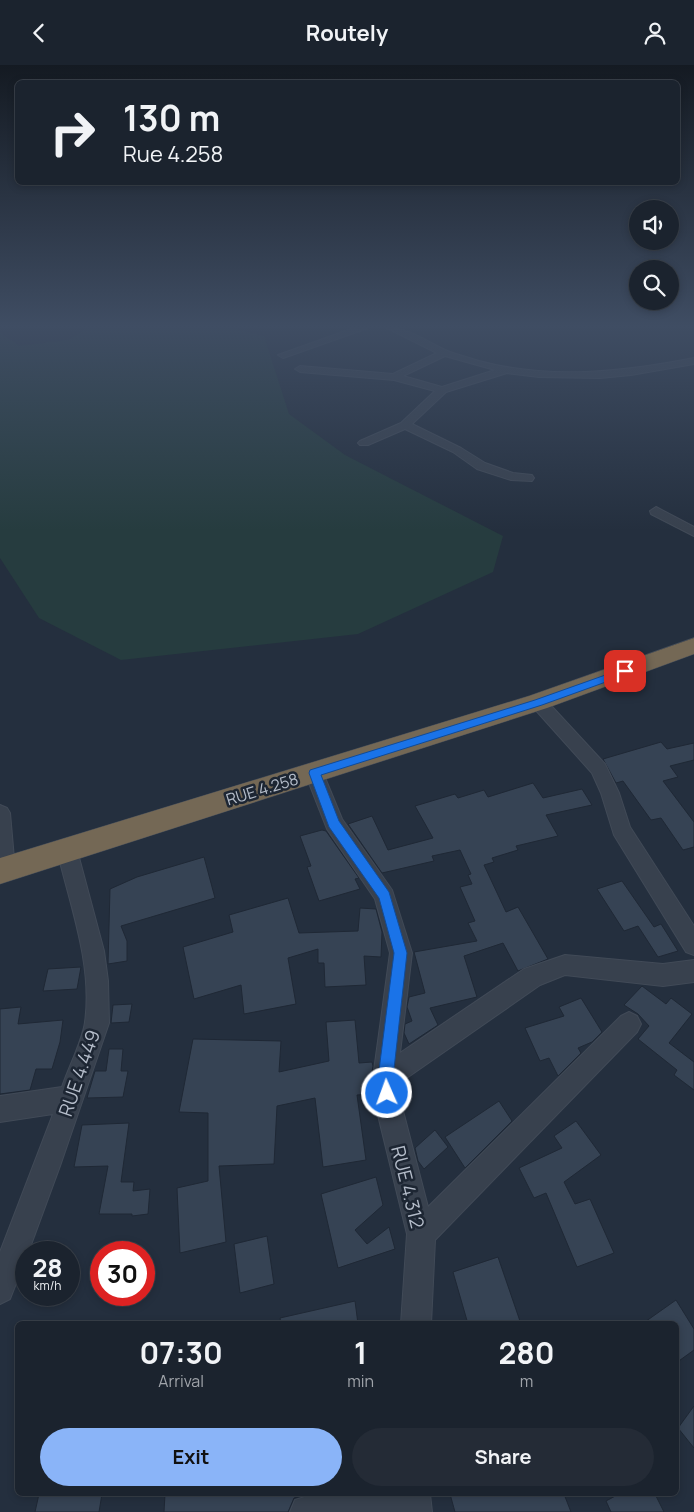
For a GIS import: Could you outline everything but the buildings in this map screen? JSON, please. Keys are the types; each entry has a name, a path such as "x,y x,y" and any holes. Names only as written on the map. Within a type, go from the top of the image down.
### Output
{"highway":[{"name":"RUE 4.258","path":"3,871 538,702 694,646"}],"street":[{"path":"364,443 405,425 436,396"},
{"path":"405,425 457,450 480,466 511,476 528,479"},
{"path":"656,511 694,532"},
{"path":"538,702 599,769 610,793 622,829 694,945"},
{"name":"RUE 4.312","path":"314,773 334,823 385,896 401,953 386,1078 389,1107 421,1234 416,1321"},
{"path":"0,813 3,871"},
{"name":"RUE 4.449","path":"0,1289 97,1023 97,981 93,951 67,850"},
{"path":"386,1078 532,977 566,965 663,975 694,971"},
{"path":"421,1234 629,1024"},
{"path":"0,1109 71,1098"},
{"path":"307,1512 388,1496"},
{"path":"413,1496 415,1512"}],"green space":[{"path":"0,396 283,396 289,414 345,455 503,536 493,572 358,634 121,660 39,618 0,558"}],"route":[{"path":"387,1093 386,1078 401,953 385,896 355,856 334,823 314,773 538,702 625,671"}]}
